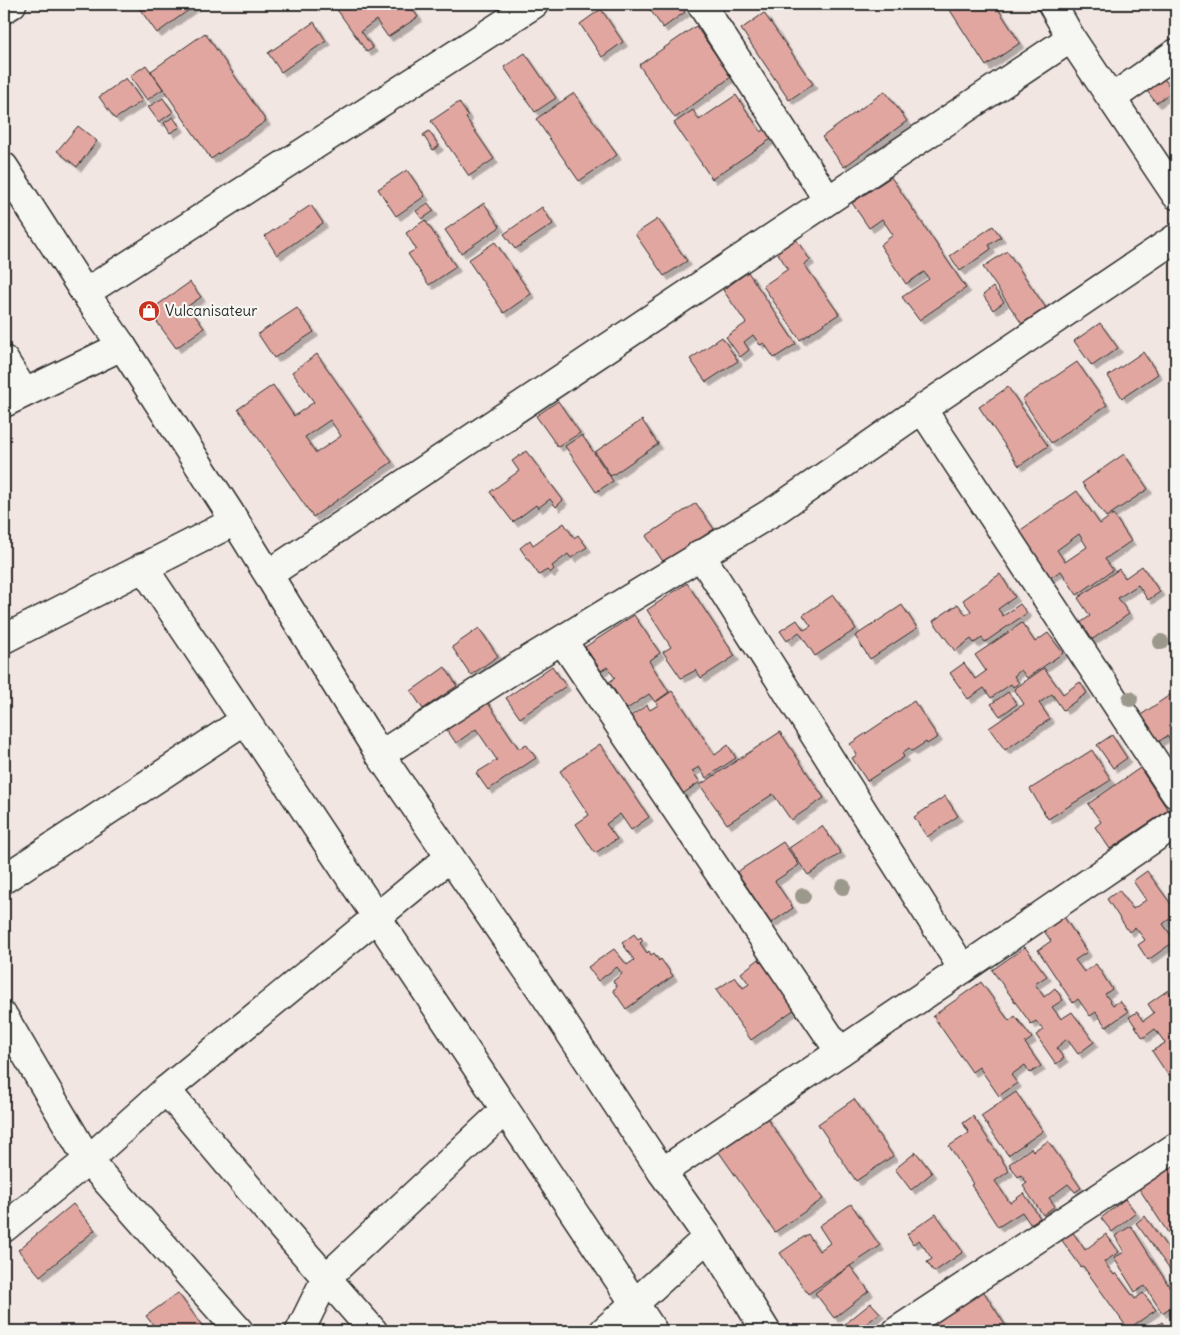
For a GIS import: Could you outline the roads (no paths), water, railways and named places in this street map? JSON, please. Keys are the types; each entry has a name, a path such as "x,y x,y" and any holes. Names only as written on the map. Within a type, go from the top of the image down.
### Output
{"street":[{"path":"4,9 12,4"},
{"path":"85,293 534,4"},
{"path":"701,4 828,200"},
{"path":"1052,4 1071,38 1176,195"},
{"path":"269,574 1071,38"},
{"path":"1112,98 1176,53"},
{"path":"4,167 269,574 380,755 554,1007 662,1172 708,1238 766,1331"},
{"path":"380,755 700,554 779,508 1176,238"},
{"path":"4,360 14,398 122,346"},
{"path":"922,409 1176,794"},
{"path":"4,639 235,521"},
{"path":"700,554 963,969"},
{"path":"143,567 653,1331"},
{"path":"562,640 840,1052"},
{"path":"4,879 245,720"},
{"path":"662,1172 1176,823"},
{"path":"4,1228 88,1160 166,1090 450,857"},
{"path":"4,1017 88,1160 239,1331"},
{"path":"166,1090 373,1331"},
{"path":"300,1331 326,1278 505,1110"},
{"path":"897,1331 1176,1147"},
{"path":"604,1331 708,1238"}],"place":[{"name":"Vulcanisateur","path":"149,311"}]}
